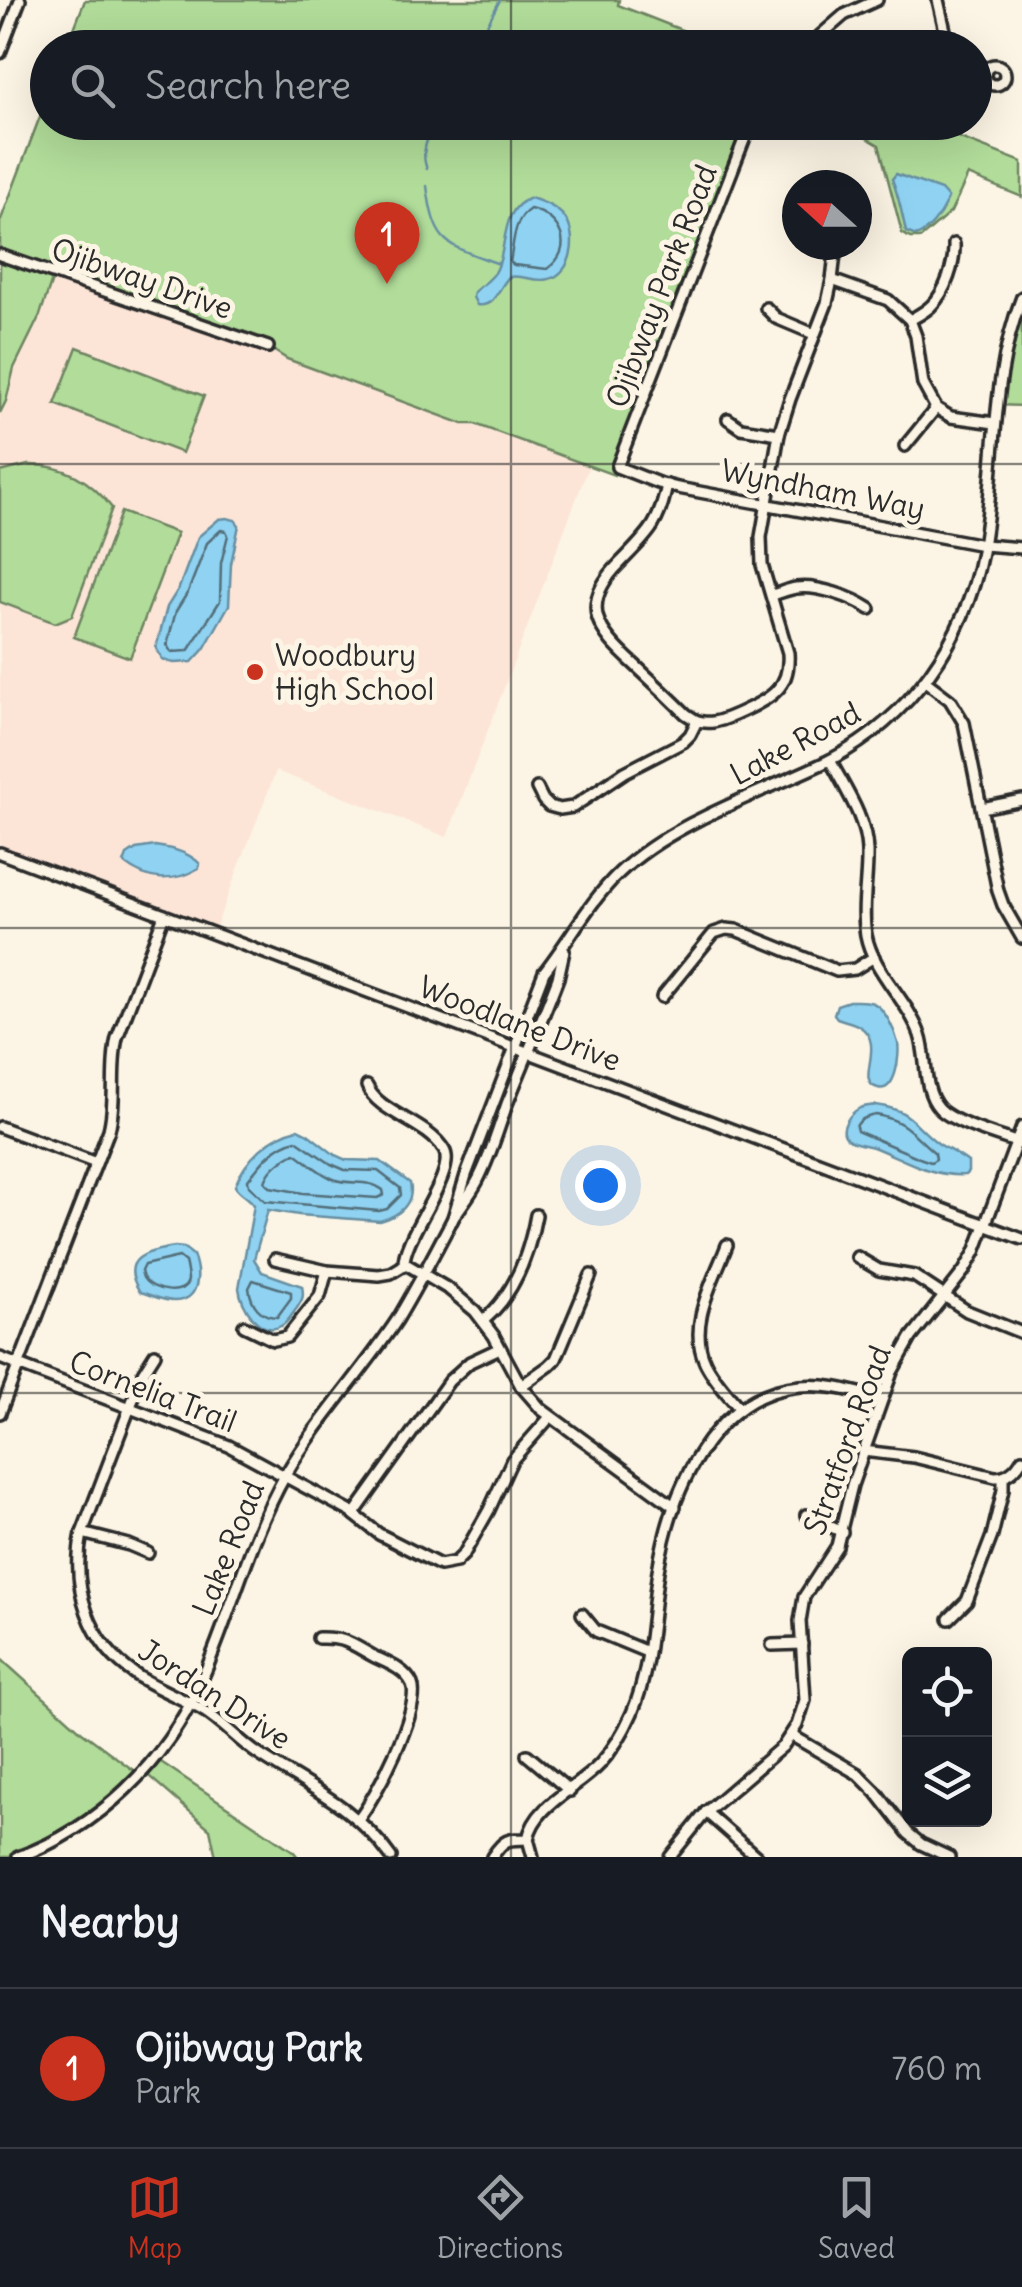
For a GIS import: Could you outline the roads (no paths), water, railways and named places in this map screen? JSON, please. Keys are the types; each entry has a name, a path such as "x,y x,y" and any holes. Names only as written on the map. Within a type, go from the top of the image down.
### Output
{"street":[{"path":"0,53 20,0"},
{"path":"938,0 945,30"},
{"path":"827,30 844,15 871,1"},
{"name":"Ojibway Park Road","path":"618,468 743,140"},
{"path":"910,320 932,306 939,296 955,258 954,244"},
{"name":"Ojibway Drive","path":"0,255 268,346"},
{"path":"667,485 655,526 606,579 597,598 597,612 602,630 614,645 686,714 697,720 721,720 767,698 788,671 788,653 760,548 779,434 832,280 834,260"},
{"path":"832,280 888,300 910,320 923,384 936,408 960,419 995,423"},
{"name":"Lake Road","path":"452,1220 544,972 602,892 646,850 685,827 855,746 904,706 948,646 965,612 983,545 1004,353 1022,297"},
{"path":"766,308 776,318 814,334"},
{"path":"906,446 936,408"},
{"path":"728,419 741,428 779,434"},
{"name":"Wyndham Way","path":"618,468 667,485 983,545 1022,548"},
{"path":"772,595 808,588 852,598 870,609"},
{"path":"925,681 950,700 964,723 998,890 1021,936"},
{"path":"537,788 549,806 573,808 630,768 682,742 697,720"},
{"path":"830,760 864,830 866,935 874,957 918,1029 930,1092 940,1109 955,1119 1019,1143"},
{"path":"982,808 1022,800"},
{"name":"Woodlane Drive","path":"0,854 1022,1240"},
{"path":"0,1412 113,1115 114,1056 119,1032 164,915"},
{"path":"662,997 710,937 726,929 837,971 855,969 874,957"},
{"name":"Lake Road","path":"18,1857 80,1826 116,1798 175,1731 202,1681 262,1522 285,1476 314,1430 381,1342 478,1180 558,978 565,945"},
{"path":"275,1260 326,1272 385,1275 404,1264 406,1248 442,1178 447,1156 426,1132 376,1100 368,1086"},
{"path":"0,1127 96,1163"},
{"name":"Stratford Road","path":"670,1857 706,1812 783,1746 802,1713 805,1700 800,1621 804,1597 831,1557 842,1532 862,1451 892,1372 911,1338 975,1252 1022,1127"},
{"path":"483,1321 508,1293 528,1250 536,1215"},
{"path":"727,1245 702,1313 698,1337 704,1361 739,1408"},
{"path":"857,1257 879,1270 914,1276 967,1311 1022,1333"},
{"path":"404,1264 463,1299 483,1321 522,1386 550,1416 675,1507"},
{"path":"244,1326 271,1339 287,1337 320,1296 326,1272"},
{"path":"522,1386 556,1358 591,1275"},
{"path":"354,1514 449,1381 470,1362 500,1348"},
{"name":"Jordan Drive","path":"155,1354 144,1371 82,1533 78,1558 84,1607 98,1636 130,1671 190,1704 254,1751 332,1798 358,1819 391,1857"},
{"name":"Cornelia Trail","path":"0,1358 222,1444 354,1514 379,1534 442,1565 456,1562 464,1554 513,1458 550,1416"},
{"path":"533,1857 528,1839 535,1818 600,1764 622,1732 637,1700 658,1568 675,1507 712,1434 739,1408 780,1389 810,1385 882,1398"},
{"path":"862,1451 914,1457 1004,1477 1022,1459"},
{"path":"949,1620 967,1601 974,1584 994,1528 1004,1477"},
{"path":"806,1515 842,1532"},
{"path":"82,1533 148,1552"},
{"path":"582,1614 596,1630 647,1652"},
{"path":"318,1638 342,1638 402,1672 414,1688 412,1708 384,1778 358,1819"},
{"path":"772,1645 802,1644"},
{"path":"791,1735 858,1774 908,1833 948,1857"},
{"path":"527,1755 570,1791"},
{"path":"706,1812 757,1857"},
{"path":"492,1857 509,1839 528,1839"}],"water":[{"path":"896,174 941,190 948,198 935,220 916,236 906,232 892,179"},
{"path":"531,198 554,208 565,218 572,244 568,262 549,279 509,277 492,300 477,305 474,292 497,269 514,210"},
{"path":"227,518 239,525 231,564 229,605 192,662 163,660 156,648 167,607 179,588 198,537 219,519"},
{"path":"155,846 185,854 200,864 199,868 161,878 142,874 124,863 136,849"},
{"path":"849,1001 873,1003 895,1032 897,1064 893,1079 884,1088 871,1084 869,1078 871,1042 867,1034 834,1014 837,1005"},
{"path":"876,1105 905,1114 939,1144 968,1162 968,1172 952,1175 929,1170 849,1140 844,1127 849,1118 860,1108"},
{"path":"298,1129 346,1160 380,1161 410,1183 410,1197 399,1212 380,1221 268,1210 254,1259 262,1272 302,1286 303,1295 286,1323 265,1327 252,1318 240,1295 254,1205 235,1186 260,1150"},
{"path":"175,1247 193,1255 197,1270 194,1291 183,1300 174,1301 140,1292 132,1271 134,1264 146,1254"}],"waterway":[{"path":"484,30 500,0"},
{"path":"427,140 427,169"},
{"path":"427,186 434,221 446,240 499,264"}],"place":[{"name":"Ojibway Park","path":"387,284"},
{"name":"Woodbury High School","path":"255,672"}]}
